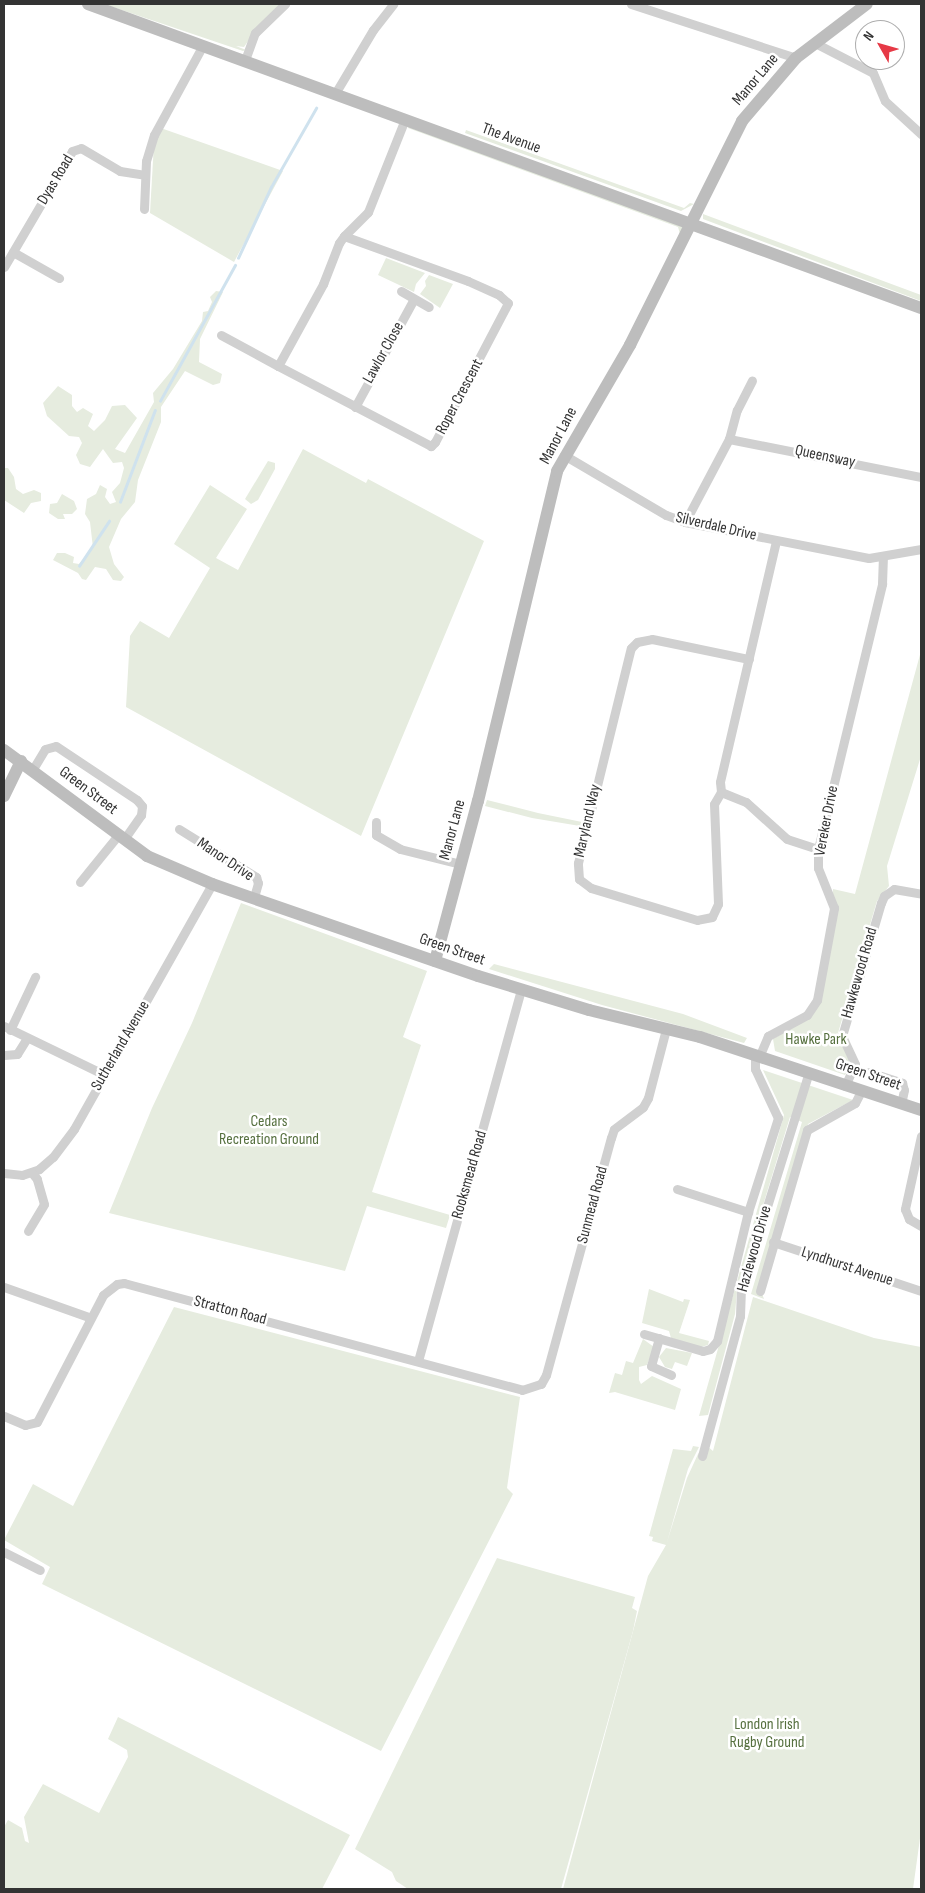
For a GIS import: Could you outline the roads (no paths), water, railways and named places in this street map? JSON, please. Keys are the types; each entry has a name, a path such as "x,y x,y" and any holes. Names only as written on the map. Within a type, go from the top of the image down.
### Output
{"street":[{"name":"The Avenue","path":"88,4 336,92 921,308"},
{"path":"245,60 255,33 284,4"},
{"path":"336,92 373,30 393,4"},
{"path":"631,4 796,58"},
{"name":"Manor Lane","path":"435,961 461,864 548,500 564,455 630,346 742,121 796,58 866,4"},
{"path":"815,42 873,73 885,100 921,134"},
{"path":"144,209 145,175 154,135 203,44"},
{"path":"278,366 323,284 344,236 368,212 405,118"},
{"name":"Dyas Road","path":"4,267 72,151 81,148 120,171 145,175"},
{"name":"Roper Crescent","path":"221,335 431,446 435,442 508,303 499,295 468,281 344,236"},
{"path":"13,252 59,278"},
{"path":"401,291 429,306"},
{"name":"Lawlor Close","path":"355,407 414,299"},
{"path":"685,522 729,439 737,410 752,381"},
{"name":"Queensway","path":"729,439 921,477"},
{"name":"Silverdale Drive","path":"564,455 666,515 685,522 869,558 883,557"},
{"name":"Maryland Way","path":"749,659 652,639 637,642 631,648 580,853 579,879 591,888 697,920 712,917 718,904 714,804 721,792 720,782 749,659 776,541"},
{"path":"883,557 921,549"},
{"name":"Vereker Drive","path":"757,1057 772,1032 807,1015 817,1000 834,908 818,868 818,849 882,584 883,557"},
{"path":"33,769 45,749 56,746 142,806 141,815 80,882"},
{"name":"Green Street","path":"4,750 33,769 122,837 160,862 212,884 521,990 666,1029 809,1072 845,1086 921,1110"},
{"path":"4,796 21,761"},
{"path":"721,792 746,802 787,839 818,849"},
{"path":"376,822 376,835 400,850 461,864"},
{"name":"Manor Drive","path":"179,829 256,877 258,883 254,897"},
{"name":"Sutherland Avenue","path":"32,1173 53,1157 105,1075 212,884"},
{"name":"Hawkewood Road","path":"845,1086 855,1064 842,1036 881,903 884,896 894,889 921,894"},
{"path":"35,977 7,1028 105,1075"},
{"name":"Rooksmead Road","path":"418,1361 521,990"},
{"name":"Sunmead Road","path":"533,1389 541,1384 546,1375 611,1138 614,1130 643,1107 648,1098 666,1029"},
{"path":"4,1055 17,1054 27,1038"},
{"path":"644,1334 699,1350 710,1349 716,1341 748,1212 778,1118 755,1069 757,1057"},
{"name":"Hazlewood Drive","path":"702,1456 740,1316 742,1287 809,1072"},
{"path":"869,1072 902,1083 904,1090 901,1104"},
{"path":"760,1291 806,1130 855,1103 861,1091"},
{"path":"921,1136 905,1209 909,1219 921,1226"},
{"path":"4,1173 32,1173 43,1195 44,1204 28,1230"},
{"path":"676,1189 748,1212"},
{"name":"Lyndhurst Avenue","path":"773,1242 921,1291"},
{"name":"Stratton Road","path":"4,1416 24,1425 38,1422 103,1294 117,1284 124,1283 522,1390 533,1389"},
{"path":"4,1287 91,1318"},
{"path":"659,1338 651,1366 671,1375"},
{"path":"4,1552 40,1570"}],"waterway":[{"path":"238,258 271,187 316,108"},
{"path":"160,401 235,265"},
{"path":"120,502 155,410"},
{"path":"79,566 109,521"}],"park label":[{"name":"Hawke Park","path":"816,1040"},
{"name":"Cedars Recreation Ground","path":"269,1131"},
{"name":"London Irish Rugby Ground","path":"767,1734"}]}
